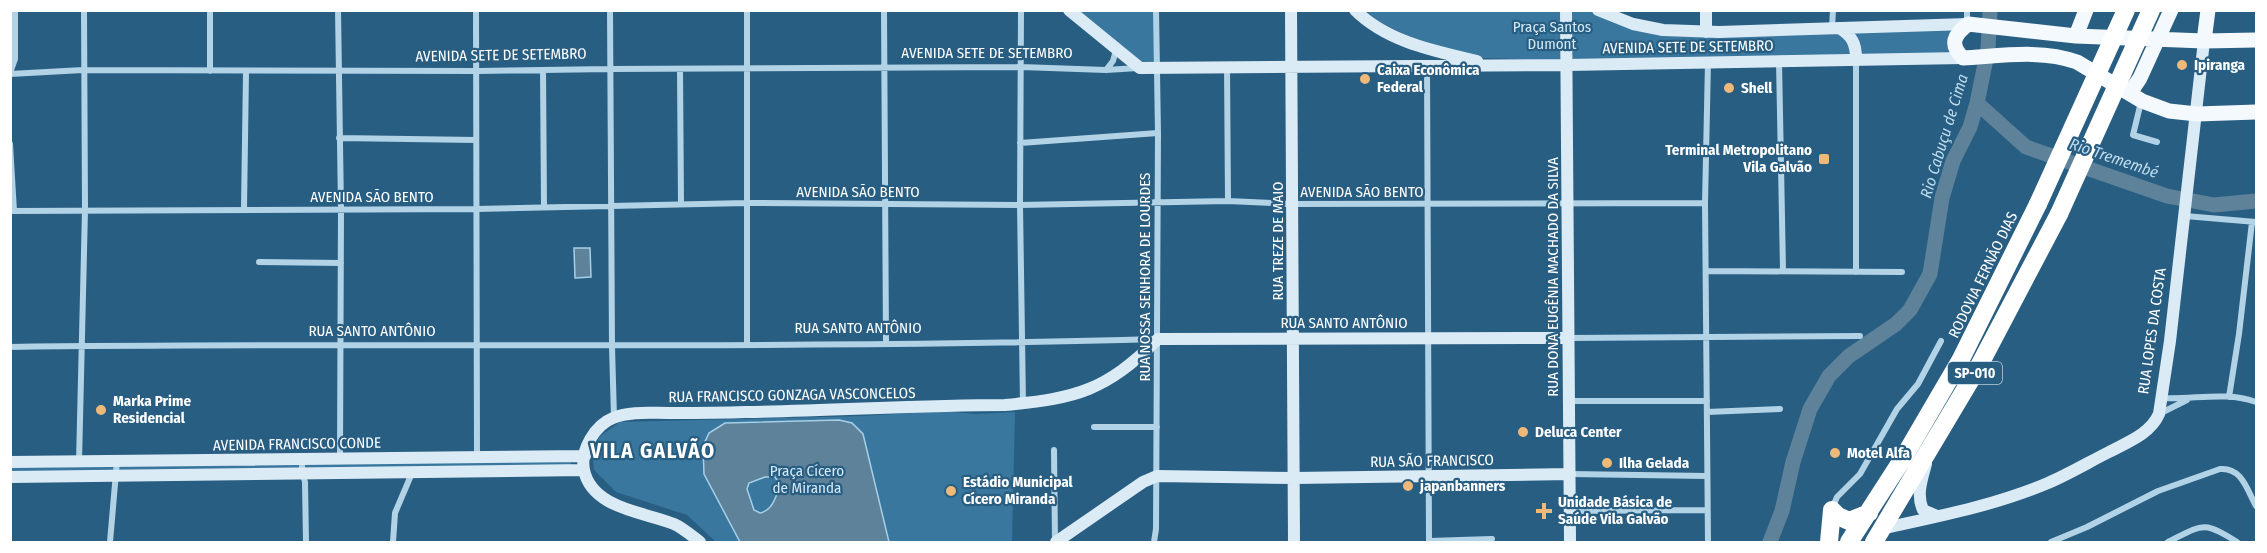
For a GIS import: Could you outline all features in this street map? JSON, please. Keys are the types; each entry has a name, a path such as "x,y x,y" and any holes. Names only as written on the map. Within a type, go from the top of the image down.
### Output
{"highway":[{"name":"RODOVIA FERNÃO DIAS","path":"1849,543 1961,359 2038,204 2127,10"},
{"name":"SP-010","path":"1880,535 1979,366 2059,214 2151,10"},
{"path":"1832,510 1849,521 1869,513"},
{"path":"1829,543 1832,510"}],"main road":[{"path":"2076,36 2086,10"},
{"path":"2121,10 2133,20 2144,23 2157,22 2170,13"},
{"name":"RUA LOPES DA COSTA","path":"2204,41 2208,10"},
{"path":"2126,90 2135,87 2170,13"},
{"path":"2256,39 2204,41 2076,36 2001,27 1969,20 1954,39 1954,48 1967,57 2043,54 2066,58 2077,62 2142,101 2169,111 2197,114 2256,112"}],"street":[{"path":"10,74 15,59 15,10"},
{"path":"79,462 85,210 84,10"},
{"path":"210,10 210,71"},
{"path":"338,10 341,209 340,458"},
{"path":"476,10 477,457"},
{"path":"610,10 614,417 596,430 589,442 584,470 598,493 609,501 674,525 700,543"},
{"path":"747,10 747,344"},
{"path":"884,10 886,343"},
{"path":"1021,10 1020,205 1023,403"},
{"path":"1069,10 1140,68"},
{"name":"RUA NOSSA SENHORA DE LOURDES","path":"1154,543 1158,339 1156,10"},
{"name":"RUA TREZE DE MAIO","path":"1291,10 1294,543"},
{"name":"RUA DONA EUGÊNIA MACHADO DA SILVA","path":"1566,10 1570,543"},
{"path":"1598,10 1648,28 1706,32 1836,28 1969,20"},
{"path":"1706,10 1706,32"},
{"path":"1833,10 1836,28"},
{"path":"1359,13 1393,36 1421,47 1492,65"},
{"path":"1836,28 1852,37 1856,49 1856,272"},
{"name":"RUA LOPES DA COSTA","path":"1880,535 2009,497 2063,476 2138,437 2155,423 2162,398 2170,341 2204,41"},
{"path":"1106,70 1113,61 1116,50"},
{"name":"AVENIDA SETE DE SETEMBRO","path":"10,74 83,70 246,72 747,68 1106,70 1156,67 1567,65 1967,57"},
{"path":"1708,61 1705,203 1708,543"},
{"path":"1779,61 1782,270"},
{"path":"1227,66 1228,201"},
{"path":"1427,66 1429,542 1492,540"},
{"path":"680,69 681,204"},
{"path":"543,70 544,207"},
{"path":"244,208 246,72"},
{"path":"2142,101 2133,135 2157,142"},
{"path":"1020,143 1158,133"},
{"path":"339,138 476,140"},
{"path":"10,144 12,211"},
{"name":"AVENIDA SÃO BENTO","path":"12,211 477,208 747,203 1020,205 1228,201 1293,204 1705,203"},
{"path":"2185,212 2254,222 2229,397"},
{"path":"259,262 340,263"},
{"path":"1706,271 1902,272"},
{"name":"RUA SANTO ANTÔNIO","path":"10,347 340,345 612,347 1158,339 1860,336"},
{"name":"RUA FRANCISCO GONZAGA VASCONCELOS","path":"614,417 638,413 776,412 1023,403 1069,396 1111,379 1158,339"},
{"path":"1832,510 1836,497 1860,474 1897,409 1918,384 1941,340"},
{"path":"2162,398 2244,397 2256,402"},
{"path":"2159,414 2190,399"},
{"path":"1569,401 1707,401"},
{"path":"1707,412 1780,409"},
{"path":"1094,427 1157,427"},
{"path":"1054,450 1055,543"},
{"path":"1929,452 1920,488 1920,503 1923,510 1928,513 1942,516"},
{"path":"569,456 573,463 569,470"},
{"name":"AVENIDA FRANCISCO CONDE","path":"10,462 585,456"},
{"path":"302,459 305,482 306,543"},
{"path":"110,543 117,461"},
{"path":"2051,543 2158,491 2220,469 2237,473 2256,506"},
{"name":"AVENIDA FRANCISCO CONDE","path":"10,477 584,470"},
{"path":"393,543 395,513 412,473"},
{"name":"RUA SÃO FRANCISCO","path":"1157,476 1294,478 1570,474 1707,476"},
{"path":"1055,543 1143,482 1157,476"},
{"path":"1570,511 1707,510"},
{"path":"2168,543 2197,527 2205,526 2220,531 2237,543"}],"green space":[{"path":"1072,11 1155,11 1155,62 1137,63"},
{"name":"Praça Santos Dumont","path":"1366,11 1593,11 1655,33 1955,29 1953,54 1550,60 1483,58 1417,40 1376,21"},
{"name":"Praça Cícero de Miranda","path":"939,411 976,414 1015,412 1012,542 716,542 687,515 616,492 594,470 593,460 599,437 620,422 864,416"},
{"path":"571,459 571,467 11,473 10,466"}],"shaded area":[{"path":"574,248 590,248 591,277 575,278"},
{"path":"839,420 852,423 863,434 889,542 740,542 704,474 703,446 709,433 725,423","holes":["765,477 775,477 780,485 773,503 764,512 754,510 747,489 749,483"]}],"waterway":[{"name":"Rio Cabuçu de Cima","path":"1770,542 1782,511 1793,462 1810,409 1829,376 1849,356 1896,324 1910,310 1930,274 1942,198 1953,161 1970,127 1977,103 1988,49 1990,10"},
{"name":"Rio Tremembé","path":"1977,103 2026,147 2167,196 2214,205 2256,201"}],"place":[{"name":"Ipiranga","path":"2182,65"},
{"name":"Caixa Econômica Federal","path":"1365,79"},
{"name":"Shell","path":"1729,88"},
{"name":"Terminal Metropolitano Vila Galvão","path":"1824,159"},
{"name":"Marka Prime Residencial","path":"101,410"},
{"name":"Deluca Center","path":"1523,432"},
{"name":"Motel Alfa","path":"1835,453"},
{"name":"Ilha Gelada","path":"1607,463"},
{"name":"japanbanners","path":"1408,486"},
{"name":"Estádio Municipal Cícero Miranda","path":"951,491"},
{"name":"Unidade Básica de Saúde Vila Galvão","path":"1544,511"}],"district":[{"name":"VILA GALVÃO","path":"653,451"}]}
